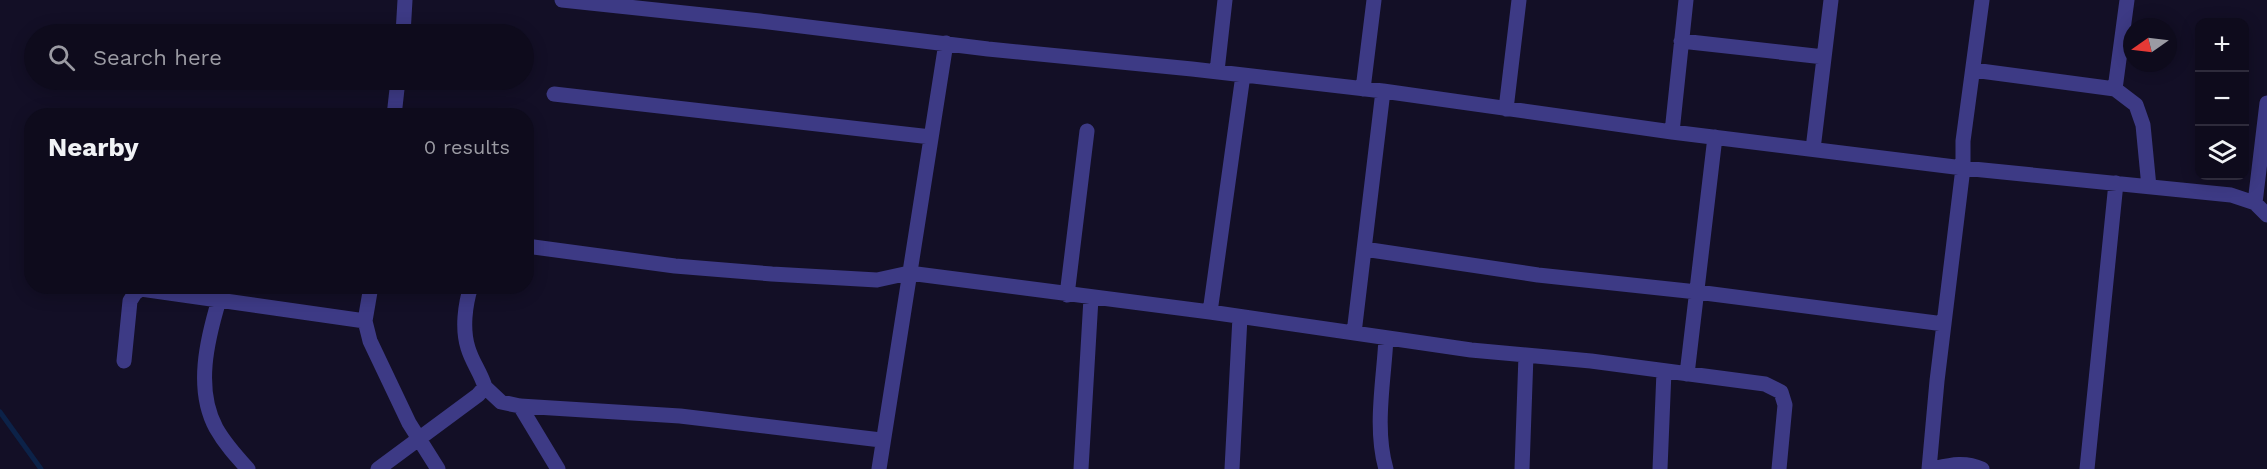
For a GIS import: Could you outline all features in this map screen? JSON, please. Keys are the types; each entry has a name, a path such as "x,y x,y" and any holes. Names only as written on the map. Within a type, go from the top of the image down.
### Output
{"street":[{"path":"404,24 405,0"},
{"path":"562,0 1383,91 1672,132 1963,168 2231,195 2255,203 2267,214"},
{"path":"1217,72 1226,0"},
{"path":"1363,89 1374,0"},
{"path":"1506,109 1519,0"},
{"path":"1672,132 1686,0"},
{"path":"1813,149 1831,0"},
{"path":"1982,0 1963,141 1963,168 1937,381 1931,469 1956,463 1982,469"},
{"path":"2115,89 2127,0"},
{"path":"1681,41 1824,57"},
{"path":"879,469 881,440 946,43"},
{"path":"1973,70 2115,89 2136,105 2143,124 2149,186"},
{"path":"1210,312 1243,75"},
{"path":"395,108 397,90"},
{"path":"1354,333 1383,91"},
{"path":"554,94 931,137"},
{"path":"2255,203 2267,103"},
{"path":"1067,295 1087,131"},
{"path":"1687,374 1715,137"},
{"path":"2087,469 2116,183"},
{"path":"534,247 675,266 771,274 877,280 909,273 1210,312 1386,338 1766,384 1781,392 1785,405 1779,469"},
{"path":"1364,249 1538,275 1697,292 1944,324"},
{"path":"124,361 130,301 134,294"},
{"path":"176,294 365,321"},
{"path":"370,294 365,321 370,341 409,423 438,469"},
{"path":"469,294 465,328 468,348 485,387 501,402 520,406 680,416 881,440"},
{"path":"1082,469 1091,298"},
{"path":"219,300 211,326 205,362 206,400 215,427 248,469"},
{"path":"1232,469 1240,317"},
{"path":"1386,338 1381,432 1382,453 1386,469"},
{"path":"1522,469 1526,355"},
{"path":"1660,469 1664,371"},
{"path":"378,469 420,440 485,387"},
{"path":"520,406 558,469"}],"waterway":[{"path":"0,412 41,469"}]}
